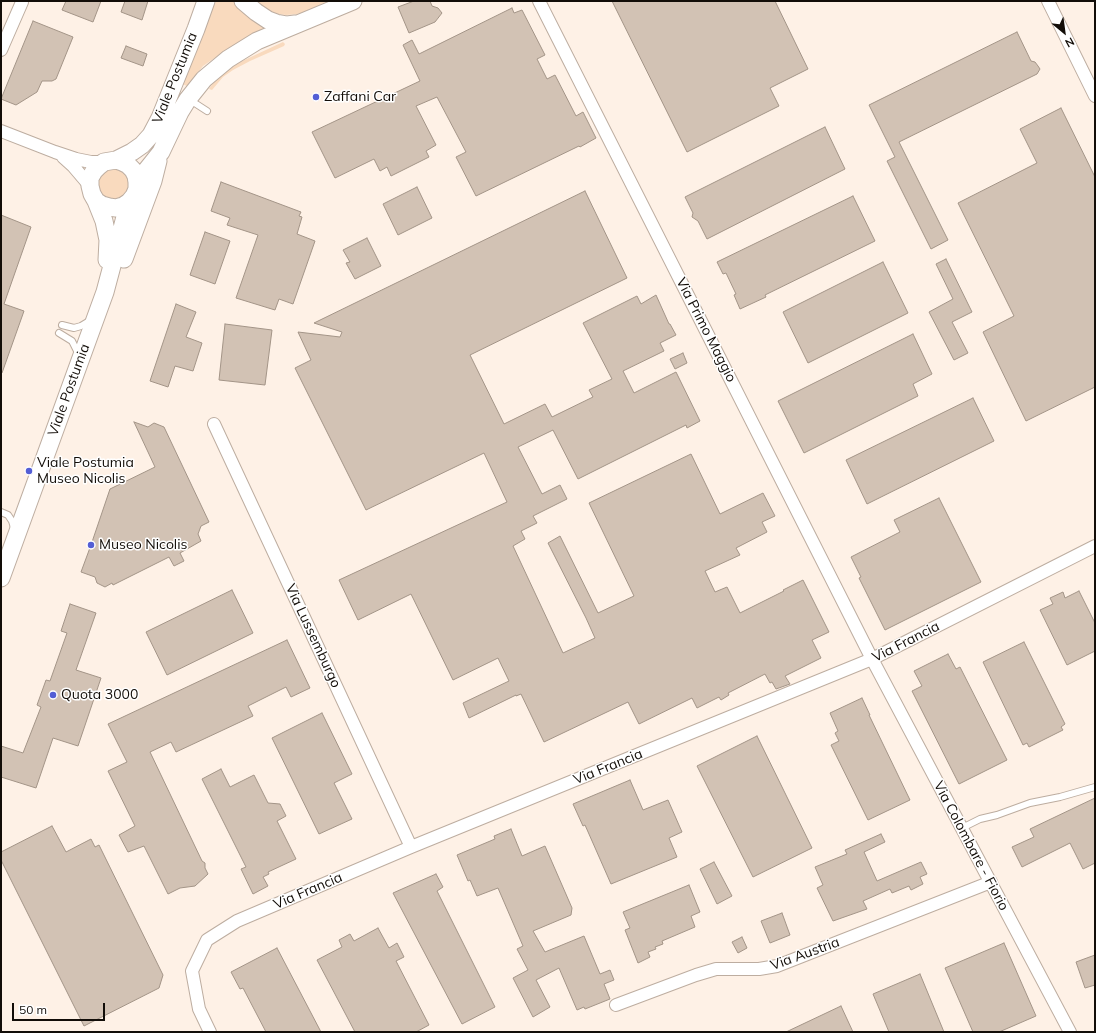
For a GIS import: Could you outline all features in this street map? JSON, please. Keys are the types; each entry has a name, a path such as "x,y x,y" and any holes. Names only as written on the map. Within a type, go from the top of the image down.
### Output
{"main road":[{"name":"Viale Postumia","path":"106,292 108,240 104,221 93,194 90,178 99,166 132,152 142,145 151,135 163,110 206,1"},
{"path":"244,1 268,20 287,25 300,24"},
{"path":"161,152 180,112 188,99 204,79 228,59 257,41 353,1"},
{"name":"Viale Postumia","path":"1,578 106,292 129,202 137,190 137,182 161,152"},
{"name":"Viale Postumia","path":"106,292 121,268 153,181 161,152"},
{"path":"110,161 122,162 128,165 133,170 137,182"},
{"path":"93,194 102,205 109,207 116,208 129,202"}],"street":[{"name":"Via Primo Maggio","path":"539,1 872,659"},
{"path":"1048,1 1095,96"},
{"path":"1,50 22,2"},
{"path":"1,131 76,159 91,162 110,161"},
{"path":"55,152 73,166 93,194"},
{"name":"Via Lussemburgo","path":"214,424 412,847"},
{"name":"Via Francia","path":"210,1032 199,1009 192,971 207,940 237,921 412,847 872,659 1095,546"},
{"name":"Via Colombare - Fiorio","path":"872,659 1070,1032"},
{"name":"Via Austria","path":"616,1005 716,969 758,969 777,966 991,882"}],"lane":[{"path":"188,99 207,111"},
{"path":"62,325 74,328 81,326 97,316"},
{"path":"59,333 72,341 81,358"},
{"path":"1,512 8,515 12,521 14,542"},
{"path":"962,828 980,818 997,815 1030,803 1060,797 1095,787"}],"shaded area":[{"path":"216,1 235,1 272,27 232,46 203,66 187,86 180,83"},
{"path":"253,1 328,1 304,12 286,15 272,13"},
{"path":"283,42 285,44 284,46 233,70 223,77 212,90 209,89 215,80 225,71 238,63"},
{"path":"118,168 127,173 131,185 122,200 102,198 96,180 105,170"}],"building":[{"path":"66,1 101,1 93,22 62,10"},
{"path":"125,1 148,1 142,20 121,12"},
{"path":"414,1 430,1 432,6 438,8 442,13 435,22 409,33 398,7"},
{"path":"612,1 775,1 808,69 770,88 779,106 687,152"},
{"path":"512,8 514,13 522,10 545,55 537,59 547,79 555,75 576,116 583,112 596,138 476,196 456,157 466,152 437,97 416,106 436,145 426,151 429,157 391,176 387,167 380,171 374,159 335,178 312,132 420,81 403,45 412,40 419,54"},
{"path":"33,21 73,37 56,79 52,81 42,81 37,92 16,105 1,99"},
{"path":"1017,32 1031,61 1035,62 1040,69 1037,74 899,142 948,240 931,249 887,161 895,157 869,105"},
{"path":"126,46 147,54 143,66 121,58"},
{"path":"1061,108 1095,177 1095,387 1026,421 983,332 1014,316 958,203 1037,163 1020,129"},
{"path":"825,127 845,169 707,239 698,221 692,217 693,213 685,197"},
{"path":"221,182 301,212 299,216 302,217 297,234 315,241 293,304 279,299 275,310 236,298 258,235 227,225 230,218 211,211"},
{"path":"417,187 432,218 398,235 383,204"},
{"path":"585,191 627,278 470,355 504,424 545,404 552,417 593,397 589,390 612,379 583,323 637,296 641,304 656,295 669,324 676,335 660,343 664,351 623,371 634,393 676,372 700,421 687,428 686,425 578,479 553,430 518,447 542,494 560,485 567,499 533,516 537,523 521,531 525,539 513,546 563,653 595,638 548,543 560,536 598,613 634,596 589,503 691,454 720,514 763,493 775,516 762,522 767,532 736,548 740,555 705,571 715,592 727,587 740,613 803,580 829,632 812,640 821,658 785,676 790,684 776,689 772,682 770,683 765,674 728,693 729,695 721,700 719,697 697,708 692,698 639,724 628,702 544,742 521,694 469,718 463,703 509,681 498,658 453,680 411,594 358,620 339,580 507,502 484,453 366,510 295,368 311,360 298,332 340,337 342,332 314,323"},
{"path":"853,196 875,241 765,295 766,297 740,309 734,295 736,294 726,273 723,274 717,262"},
{"path":"1,215 31,227 4,304 24,311 2,373 1,373"},
{"path":"205,232 230,241 215,284 190,275"},
{"path":"367,238 381,266 355,279 346,263 350,262 343,250"},
{"path":"946,259 972,312 952,322 968,353 954,360 929,312 953,299 936,264"},
{"path":"883,262 908,313 808,363 783,312"},
{"path":"176,304 196,312 186,337 202,343 193,371 175,366 168,387 150,381"},
{"path":"225,324 272,330 265,385 219,380"},
{"path":"913,334 932,374 913,384 918,396 804,453 778,401"},
{"path":"683,353 687,363 675,369 670,359"},
{"path":"973,398 994,441 867,504 846,460"},
{"path":"134,422 148,427 154,423 164,427 209,522 201,526 198,534 201,541 180,553 184,561 174,566 169,557 113,585 112,583 105,587 97,583 95,577 81,572 110,489 155,467"},
{"path":"939,498 981,582 885,630 859,578 861,577 851,557 900,532 894,520"},
{"path":"232,590 253,633 167,675 146,632"},
{"path":"1079,591 1095,623 1095,651 1067,665 1040,610 1053,604 1050,598 1063,592 1065,598"},
{"path":"70,604 96,613 76,670 101,678 78,746 53,738 36,788 1,777 1,746 23,753 41,707 37,705 46,680 50,681 67,633 61,631"},
{"path":"287,640 310,688 291,697 286,687 248,706 253,716 176,752 171,742 150,752 202,861 205,863 205,868 208,874 195,886 180,888 168,894 144,846 128,852 119,835 135,826 108,771 127,762 108,724"},
{"path":"1024,642 1065,724 1061,727 1063,730 1029,747 1027,743 1023,745 983,662"},
{"path":"948,654 956,669 960,667 1007,760 959,784 912,691 922,686 914,671"},
{"path":"862,698 910,800 868,820 831,745 839,741 835,733 838,731 830,713"},
{"path":"322,713 352,774 334,783 352,819 319,834 272,738"},
{"path":"757,736 812,848 753,877 697,766"},
{"path":"221,769 230,787 254,775 268,803 280,804 286,816 277,821 296,859 268,872 269,874 263,877 268,886 253,894 241,869 246,867 202,779"},
{"path":"630,780 643,810 668,800 682,832 669,838 677,857 611,884 585,825 583,826 573,804"},
{"path":"1095,798 1095,863 1083,869 1070,843 1022,867 1012,847 1034,837 1030,829"},
{"path":"52,826 66,852 91,839 95,847 99,845 163,975 159,988 84,1026 1,860 1,852"},
{"path":"511,829 522,856 545,846 572,908 571,915 533,931 545,952 584,936 600,974 610,970 614,980 604,984 610,999 585,1009 584,1007 577,1010 559,968 536,980 550,1007 533,1017 513,978 528,970 517,949 523,946 498,888 477,896 470,880 468,881 457,855 495,839 494,836"},
{"path":"881,834 885,842 864,852 877,881 921,862 927,874 920,877 923,884 911,890 909,886 892,893 890,889 863,901 867,909 833,921 817,888 823,885 815,867 847,854 845,850"},
{"path":"714,862 732,896 717,904 700,869"},
{"path":"436,874 443,887 437,891 495,1007 462,1024 393,893"},
{"path":"689,885 700,912 691,916 695,927 662,941 663,944 648,952 650,957 638,963 625,930 630,928 623,912"},
{"path":"782,913 790,935 770,943 761,921"},
{"path":"378,928 389,948 397,943 404,957 396,961 429,1025 416,1032 355,1032 317,960 342,947 339,940 350,934 354,941"},
{"path":"742,937 747,948 738,953 732,942"},
{"path":"1004,943 1036,1016 999,1032 973,1032 945,968"},
{"path":"277,948 321,1032 266,1032 243,988 240,989 231,972"},
{"path":"1095,955 1095,985 1085,988 1076,962"},
{"path":"920,974 944,1032 889,1032 873,994"},
{"path":"841,1006 853,1032 786,1032"}],"place":[{"name":"Zaffani Car","path":"316,97"},
{"name":"Viale Postumia Museo Nicolis","path":"29,471"},
{"name":"Museo Nicolis","path":"91,545"},
{"name":"Quota 3000","path":"53,695"}]}
